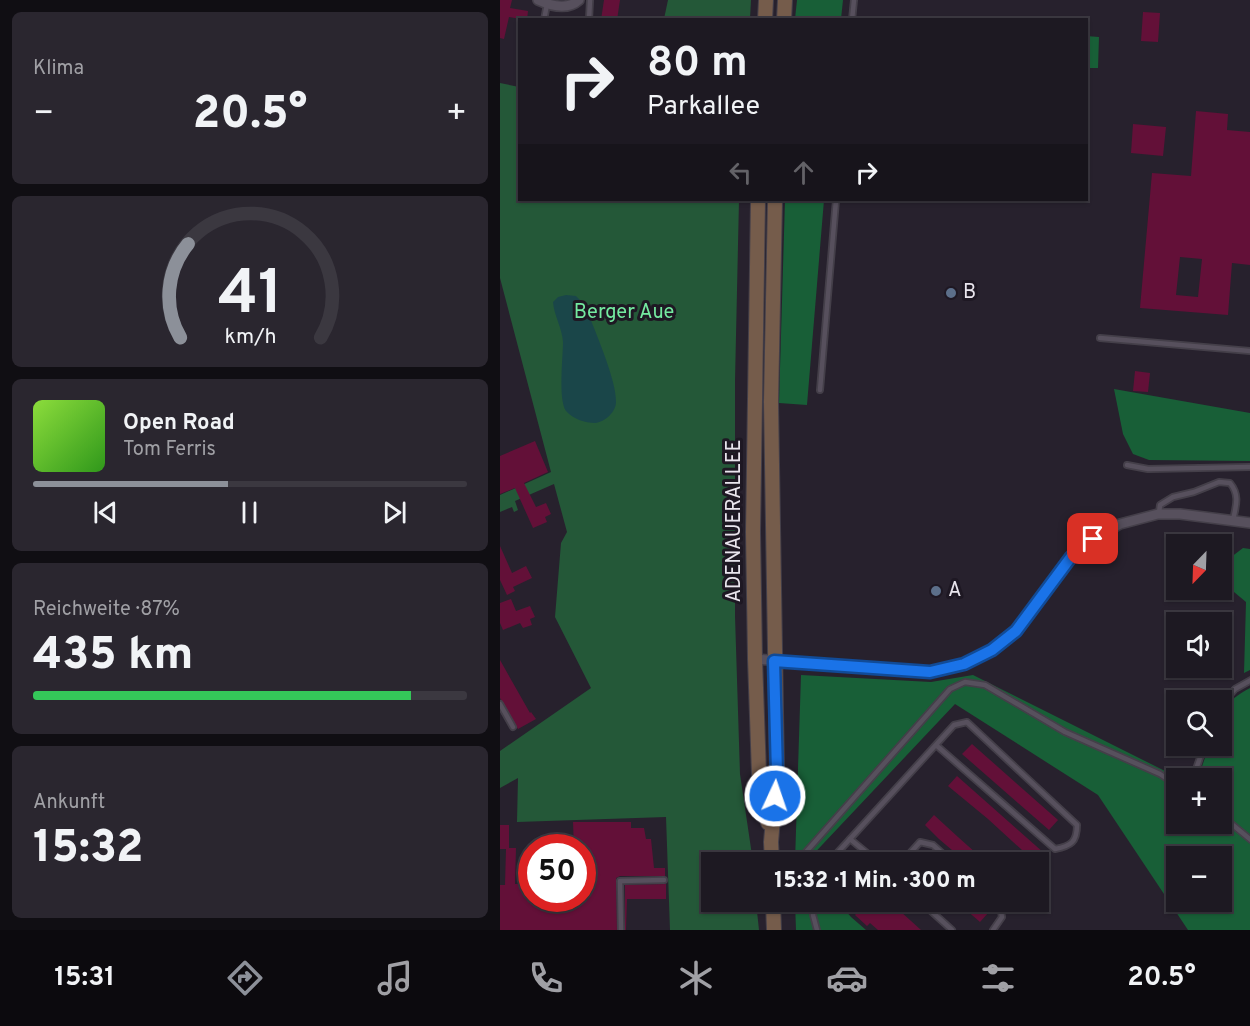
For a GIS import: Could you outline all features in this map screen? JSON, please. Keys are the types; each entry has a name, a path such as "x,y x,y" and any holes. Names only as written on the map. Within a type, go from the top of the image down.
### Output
{"main road":[{"path":"765,18 766,0"},
{"path":"784,18 785,0"},
{"name":"ADENAUERALLEE","path":"758,201 753,532 755,659 759,774 772,852"},
{"name":"ADENAUERALLEE","path":"771,842 777,773 771,402 775,201"},
{"path":"773,912 774,930"}],"street":[{"path":"543,2 560,7 579,0"},
{"path":"755,659 930,672 964,664 992,650 1016,631 1071,557 1093,539 1120,524 1158,514 1180,514 1250,523"}],"lane":[{"path":"589,18 590,0"},
{"path":"852,18 854,0"},
{"path":"543,2 544,18"},
{"path":"820,390 836,201"},
{"path":"1100,338 1250,351"},
{"path":"1127,465 1148,469 1250,467"},
{"path":"1158,514 1160,505 1173,497 1219,482 1230,483 1236,490 1237,500 1233,520"},
{"path":"1232,692 1250,680"},
{"path":"806,852 950,689 965,682 985,685 1065,732 1166,778"},
{"path":"500,704 513,727"},
{"path":"838,852 954,724 967,722 1077,825 1077,836 1068,847 1055,849 936,745"},
{"path":"1232,825 1250,840"},
{"path":"850,839 866,852"},
{"path":"911,852 920,842 933,845 941,852"},
{"path":"621,930 620,881 664,880"},
{"path":"813,912 817,930"},
{"path":"932,912 952,930"},
{"path":"993,930 1002,917 1001,912"}],"green space":[{"path":"668,0 751,0 750,18 664,18"},
{"path":"797,0 843,0 841,18 795,18"},
{"path":"1088,36 1099,37 1098,68 1088,68"},
{"name":"Berger Aue","path":"500,83 518,87 518,201 739,201 735,381 735,616 740,774 752,852 701,852 701,912 757,912 759,930 670,930 666,817 517,822 518,778 500,788 500,751 591,688 555,617 561,543 567,532 554,484 515,501 518,510 514,512 512,507 500,512 500,495 551,472 500,278"},
{"path":"785,201 824,201 807,405 779,403"},
{"path":"1114,389 1250,413 1250,461 1149,460 1133,454 1123,434"},
{"path":"1243,548 1251,549 1250,670 1244,673 1246,602 1232,590 1232,556"},
{"path":"801,675 931,682 973,675 1166,772 1166,834 1232,834 1232,768 1201,768 1206,756 1232,756 1232,700 1250,688 1250,930 1188,930 1176,912 1232,912 1232,846 1166,846 1166,897 1098,795 955,704 815,852 795,852"},
{"path":"795,912 847,912 866,930 796,930"}],"shaded area":[{"path":"576,296 585,305 613,381 616,406 603,421 595,423 576,418 566,411 564,405 562,397 563,342 553,302 558,297"}],"building":[{"path":"500,0 512,0 510,8 528,11 527,18 509,17 504,39 500,38"},
{"path":"604,0 620,0 617,18 601,18"},
{"path":"1143,12 1160,13 1158,42 1141,41"},
{"path":"1196,111 1228,114 1227,130 1250,132 1250,265 1232,263 1228,315 1140,308 1152,173 1191,176","holes":["1180,257 1202,259 1198,297 1176,295"]},
{"path":"1133,124 1166,127 1163,156 1131,153"},
{"path":"1135,371 1150,373 1148,392 1133,391"},
{"path":"535,441 548,472 524,483 536,507 546,503 551,514 545,517 547,522 533,528 515,488 500,494 500,456"},
{"path":"500,546 512,573 526,566 532,578 513,587 515,591 507,595 500,580"},
{"path":"511,599 516,611 530,606 535,617 530,619 532,625 523,628 520,623 503,630 500,623 500,603"},
{"path":"500,660 530,713 536,719 518,729 500,698"},
{"path":"972,744 1058,820 1049,830 962,754"},
{"path":"957,776 1043,852 1024,852 948,786"},
{"path":"934,815 975,852 954,852 925,825"},
{"path":"573,822 631,822 631,828 644,828 646,839 651,839 654,868 665,868 665,876 620,876 616,878 617,930 500,930 500,885 505,885 506,849 500,849 500,825 509,825 509,848 516,848 515,884 518,884 518,912 596,912 596,834 573,834"},
{"path":"666,884 666,899 627,899 625,930 625,885"},
{"path":"858,912 901,912 921,930 878,930 870,923 867,926 855,915"},
{"path":"968,912 989,912 980,922"}],"place":[{"name":"B","path":"951,293"},
{"name":"A","path":"936,591"}],"route":[{"path":"775,796 777,773 774,661 830,663 930,672 964,664 992,650 1016,631 1071,557 1093,539"}]}
